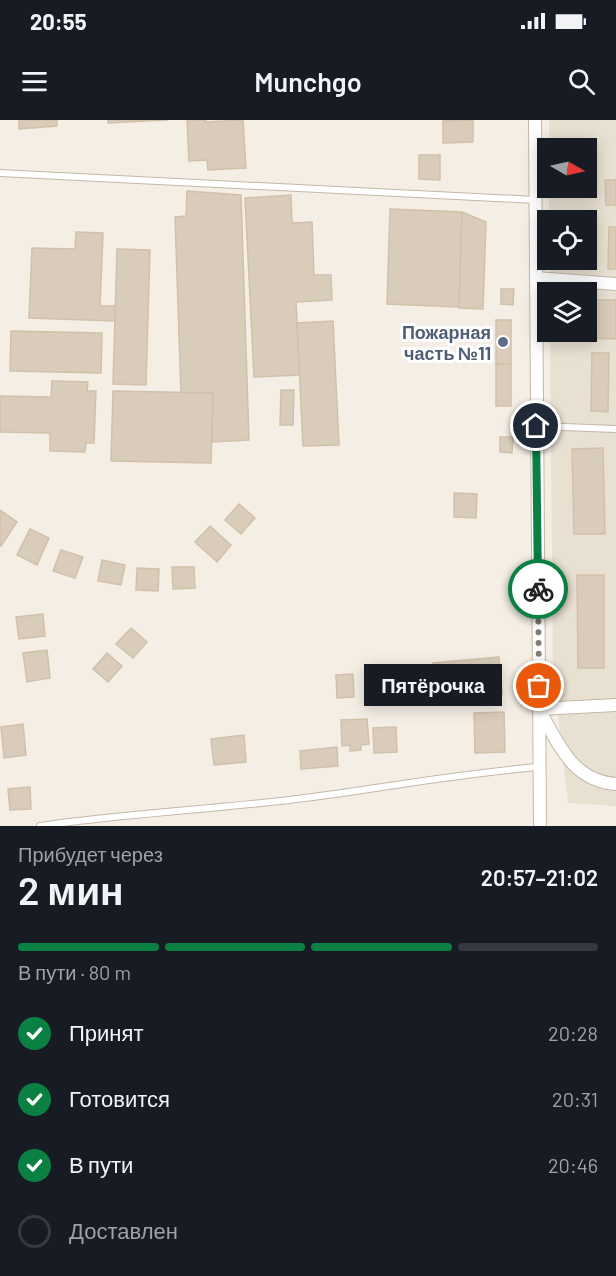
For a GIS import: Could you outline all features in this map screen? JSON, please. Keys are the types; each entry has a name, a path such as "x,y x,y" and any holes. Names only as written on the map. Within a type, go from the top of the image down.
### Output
{"street":[{"path":"535,120 540,826"},
{"path":"536,278 616,284"},
{"path":"539,709 616,705"},
{"path":"539,709 562,751 577,770 596,780 616,784"}],"lane":[{"path":"0,173 536,200"},
{"path":"536,426 616,429"},
{"path":"40,826 312,797 489,771 540,767"}],"shaded area":[{"path":"549,120 616,120 616,806 568,803 553,673 550,342 597,342 597,282 550,282 550,270 597,270 597,210 549,210 549,198 597,198 597,138 549,138"}],"building":[{"path":"19,120 57,120 57,126 19,129"},
{"path":"108,120 168,120 108,123"},
{"path":"187,120 206,120 206,122 243,120 246,168 208,170 207,160 189,161"},
{"path":"473,120 473,142 443,143 443,121"},
{"path":"419,155 440,155 440,180 419,179"},
{"path":"605,180 616,180 616,205 606,205"},
{"path":"187,191 241,195 249,440 212,442 213,393 181,393 175,217 186,216"},
{"path":"291,195 292,223 312,222 314,275 331,275 332,300 296,302 300,375 254,377 245,198"},
{"path":"390,209 462,212 459,307 387,304"},
{"path":"462,212 486,222 483,309 459,308"},
{"path":"609,227 616,227 616,269 608,269"},
{"path":"76,232 103,233 100,306 115,306 115,321 29,318 32,248 75,249"},
{"path":"117,249 150,250 146,385 113,384"},
{"path":"501,289 514,289 513,305 501,304"},
{"path":"597,300 616,300 616,339 597,338"},
{"name":"Пожарная часть №11","path":"496,320 511,320 511,364 496,364"},
{"path":"333,321 339,445 303,446 297,323"},
{"path":"11,331 102,333 101,373 10,371"},
{"path":"592,353 609,353 608,412 591,411"},
{"path":"496,364 511,364 511,406 496,406"},
{"path":"52,381 88,382 87,391 96,391 94,443 86,443 85,452 50,451 50,433 0,432 0,396 51,397"},
{"path":"281,390 294,390 293,425 280,425"},
{"path":"113,391 213,393 211,463 111,461"},
{"path":"500,437 513,437 512,453 500,452"},
{"path":"603,448 605,534 574,534 572,449"},
{"path":"454,493 477,494 476,518 454,517"},
{"path":"239,504 255,518 241,534 225,520"},
{"path":"0,510 17,522 1,546 0,545"},
{"path":"210,526 231,545 217,562 195,542"},
{"path":"30,529 49,538 37,565 17,555"},
{"path":"61,550 83,557 75,578 53,571"},
{"path":"102,560 125,565 121,585 98,581"},
{"path":"172,567 194,567 195,588 173,589"},
{"path":"137,568 159,569 158,591 136,590"},
{"path":"577,575 604,575 604,668 578,668"},
{"path":"43,614 45,636 19,639 16,617"},
{"path":"131,628 147,642 133,658 116,644"},
{"path":"47,650 50,678 27,682 23,653"},
{"path":"107,653 122,666 108,682 93,669"},
{"path":"499,657 502,694 437,701 433,663"},
{"path":"420,666 421,688 404,689 403,667"},
{"path":"393,669 395,692 377,693 375,670"},
{"path":"353,674 354,697 337,698 336,675"},
{"path":"504,712 505,752 475,753 474,713"},
{"path":"367,719 369,744 361,745 361,750 350,751 350,745 342,746 341,720"},
{"path":"23,724 26,755 4,758 1,727"},
{"path":"396,727 397,752 374,753 373,728"},
{"path":"244,735 246,762 214,765 211,739"},
{"path":"337,747 338,766 301,769 300,751"},
{"path":"30,787 31,809 10,810 8,789"}],"way so far":[{"path":"538,589 539,686"}],"place":[{"name":"Пожарная часть №11","path":"503,342"},
{"name":"Пятёрочка","path":"539,686"}],"route":[{"path":"536,426 538,589"}]}
